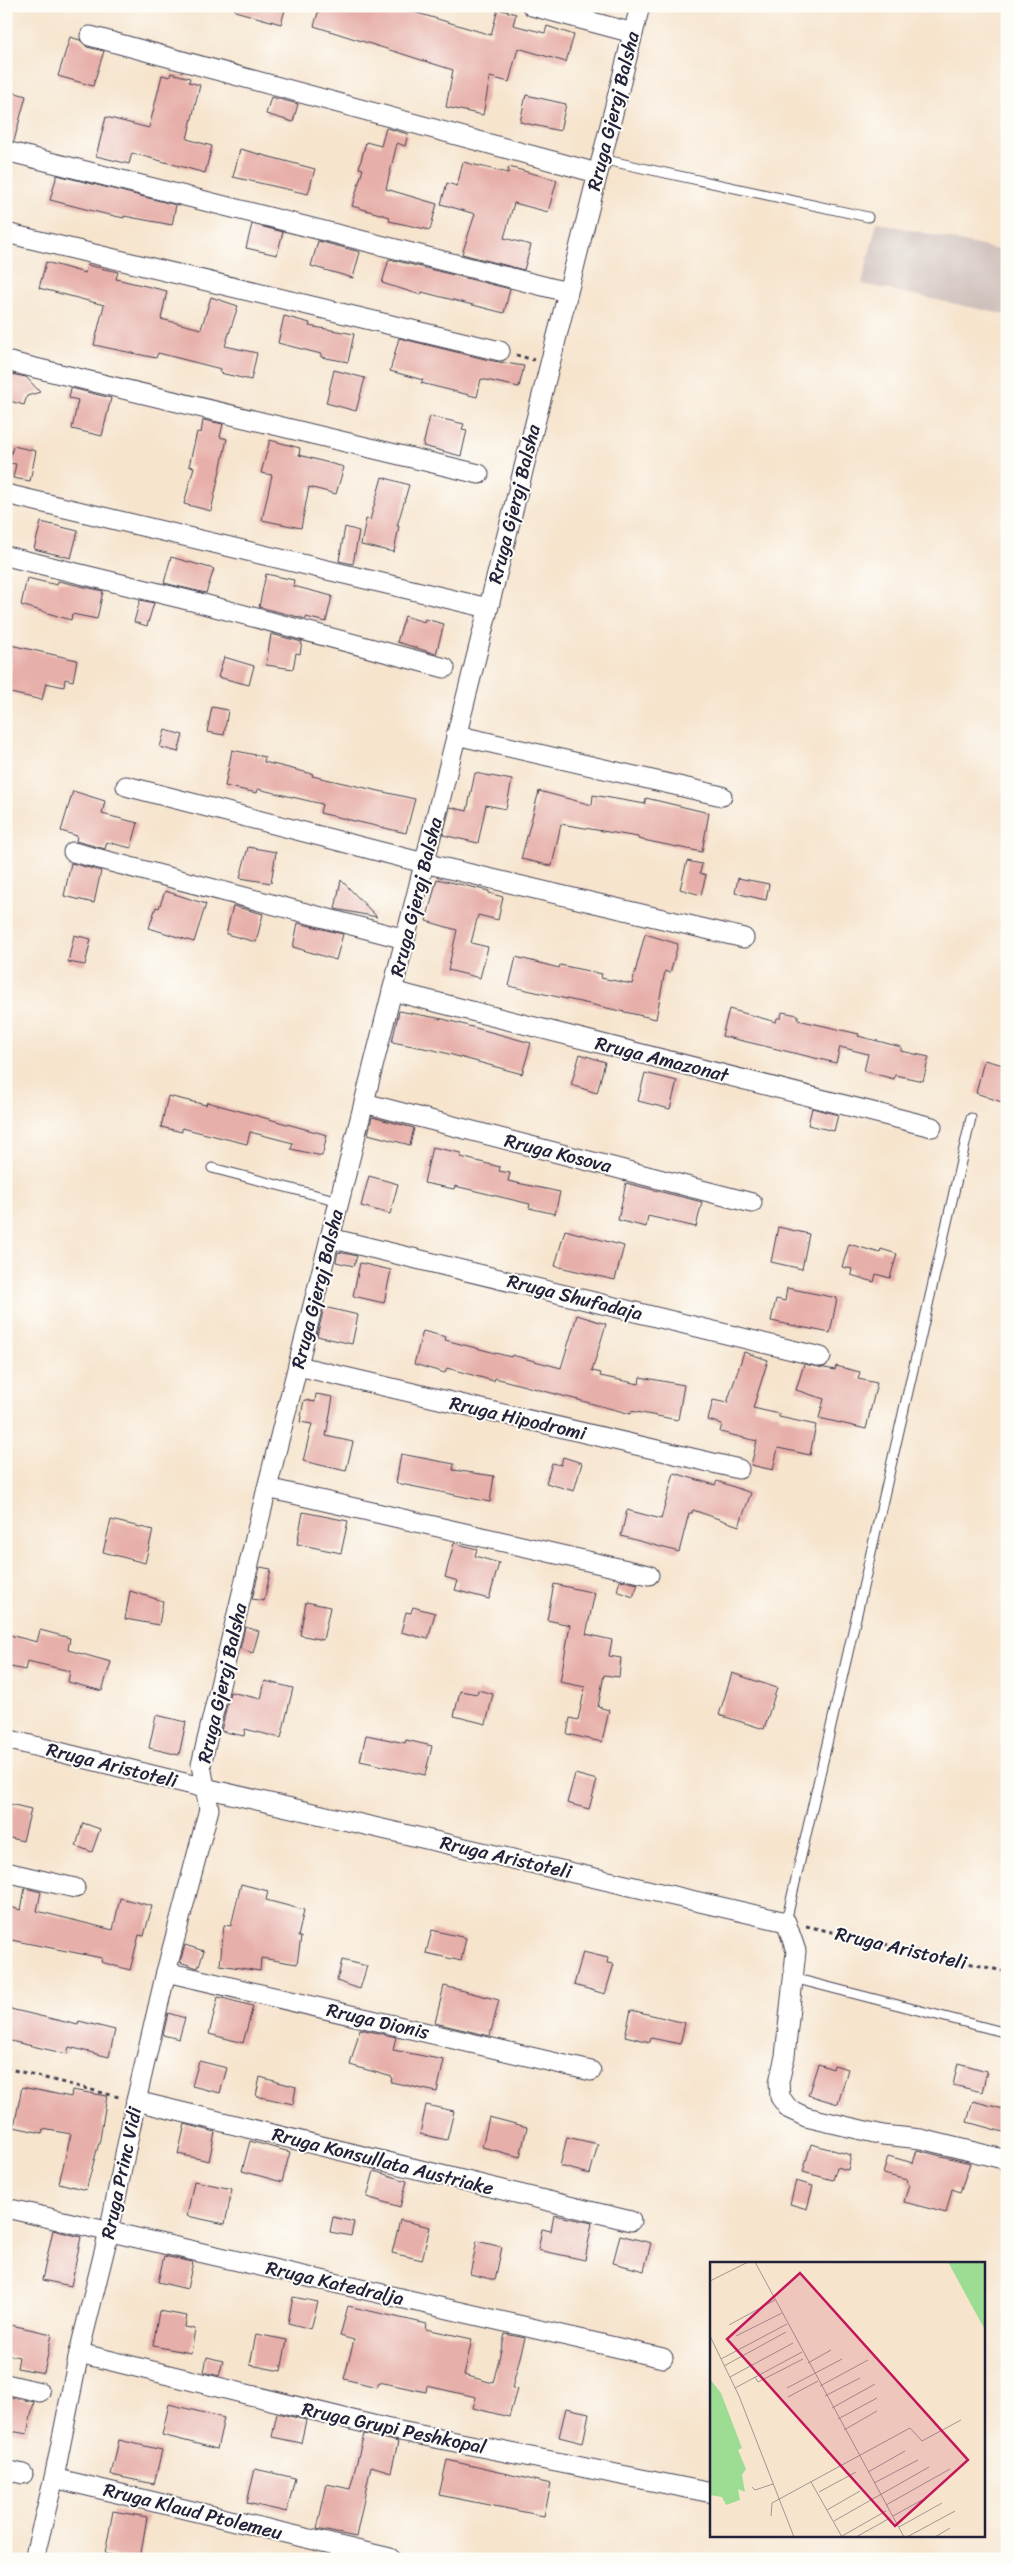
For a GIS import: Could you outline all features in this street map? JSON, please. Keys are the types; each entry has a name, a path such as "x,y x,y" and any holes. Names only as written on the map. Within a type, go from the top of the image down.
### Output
{"street":[{"path":"532,6 633,33"},
{"name":"Rruga Gjergj Balsha","path":"205,1788 201,1765 267,1488 640,6"},
{"path":"90,36 599,166"},
{"path":"6,151 567,292"},
{"path":"6,233 500,351"},
{"path":"6,361 479,474"},
{"path":"6,494 488,608"},
{"path":"6,556 196,602 446,668"},
{"path":"456,735 722,796"},
{"path":"126,786 424,863 744,938"},
{"path":"74,852 405,940"},
{"name":"Rruga Amazonat","path":"392,991 932,1127"},
{"name":"Rruga Kosova","path":"364,1104 752,1203"},
{"name":"Rruga Shufadaja","path":"330,1238 820,1357"},
{"name":"Rruga Hipodromi","path":"298,1366 739,1469"},
{"path":"267,1488 650,1575"},
{"name":"Rruga Aristoteli","path":"6,1739 205,1788 786,1922"},
{"name":"Rruga Princ Vidi","path":"34,2559 54,2478 79,2353 109,2232 136,2101 166,1972 209,1809 205,1788"},
{"path":"6,1872 75,1888"},
{"path":"786,1922 796,1951 785,2056 779,2082 780,2097 789,2109 806,2117 883,2135 921,2139 1007,2160"},
{"name":"Rruga Dionis","path":"166,1972 591,2070"},
{"name":"Rruga Konsullata Austriake","path":"136,2101 631,2222"},
{"name":"Rruga Katedralja","path":"6,2208 664,2358"},
{"name":"Rruga Grupi Peshkopal","path":"79,2353 385,2428 710,2493"},
{"path":"6,2384 40,2392"},
{"name":"Rruga Klaud Ptolemeu","path":"54,2478 390,2558"}],"lane":[{"path":"599,166 868,217"},
{"path":"786,1922 972,1118"},
{"path":"212,1168 339,1201"},
{"path":"793,1978 1007,2033"}],"path":[{"path":"500,351 549,364"},
{"name":"Rruga Aristoteli","path":"786,1922 1007,1972"},
{"path":"6,2068 136,2101"}],"shaded area":[{"path":"877,222 1007,252 1007,315 862,284"}],"building":[{"path":"236,6 286,6 281,24 235,11"},
{"path":"320,6 386,6 403,11 404,9 491,35 498,9 516,14 513,25 545,33 547,26 574,35 566,62 518,48 509,82 490,77 483,115 446,107 453,70 314,26"},
{"path":"70,37 80,40 87,47 104,51 93,86 58,76"},
{"path":"171,73 190,78 189,82 200,85 187,139 212,146 205,173 132,153 129,164 96,156 106,117 149,128 162,75 170,77"},
{"path":"6,90 26,96 14,141 6,140"},
{"path":"526,95 566,104 560,131 520,122"},
{"path":"271,97 298,104 293,122 266,114"},
{"path":"386,128 408,134 405,146 397,143 386,189 437,204 430,230 389,221 390,217 352,206 363,169 359,168 366,142 381,146"},
{"path":"240,149 315,169 308,194 233,177"},
{"path":"463,162 508,173 509,167 557,180 548,212 514,203 504,238 531,245 524,270 462,254 475,214 441,204 447,183 457,186"},
{"path":"57,175 176,205 172,225 124,216 124,218 50,200"},
{"path":"252,224 283,232 277,255 246,248"},
{"path":"318,241 360,252 353,278 311,266"},
{"path":"389,259 510,289 504,313 422,292 421,295 382,283"},
{"path":"46,262 85,273 87,265 118,272 116,279 167,291 161,319 201,329 211,297 238,306 225,346 257,353 251,380 220,373 221,369 158,353 156,358 94,345 104,305 39,288"},
{"path":"284,316 310,323 309,326 354,334 348,362 321,357 321,354 278,343"},
{"path":"399,338 493,361 524,366 519,387 481,379 477,397 421,383 423,380 390,371"},
{"path":"334,370 365,378 356,411 326,403"},
{"path":"6,373 26,377 40,392 27,396 24,405 6,400"},
{"path":"71,388 111,398 102,436 72,429 78,400 69,398"},
{"path":"430,416 464,424 462,429 467,430 461,456 423,446"},
{"path":"203,420 223,424 220,437 227,439 211,511 184,504 194,467 189,466 197,432 201,433"},
{"path":"270,440 300,448 299,455 344,467 336,494 309,487 301,528 262,520 272,475 261,473"},
{"path":"13,446 36,451 30,481 13,478 16,464 9,463"},
{"path":"382,477 409,485 397,526 399,526 394,552 361,545 366,519 370,520"},
{"path":"41,522 78,531 71,558 34,549"},
{"path":"345,527 359,531 353,564 339,561"},
{"path":"171,557 214,569 206,593 164,583"},
{"path":"266,574 294,580 293,586 332,596 326,622 259,607"},
{"path":"27,578 57,585 58,581 103,591 97,619 72,614 71,620 21,605"},
{"path":"140,600 154,603 147,626 134,622"},
{"path":"405,616 424,622 425,619 444,624 436,654 397,642"},
{"path":"271,634 302,642 300,654 296,653 293,669 266,665"},
{"path":"6,644 77,660 73,681 65,679 64,687 46,683 42,700 6,692 12,662 6,661"},
{"path":"224,657 254,666 249,685 218,677"},
{"path":"212,707 228,710 224,735 207,732"},
{"path":"165,730 183,735 178,752 160,747"},
{"path":"232,750 265,757 264,762 313,774 312,776 415,799 406,833 320,813 322,804 258,789 257,793 225,786"},
{"path":"475,773 512,780 506,809 486,805 478,843 443,835 450,807 467,811"},
{"path":"73,791 105,801 102,814 138,823 131,848 107,842 105,849 76,841 77,836 61,831"},
{"path":"539,791 592,805 593,795 645,804 646,798 709,813 702,852 638,839 638,837 561,824 552,866 521,859"},
{"path":"248,847 276,852 271,883 240,878"},
{"path":"687,861 702,864 700,873 706,875 701,895 680,889"},
{"path":"71,863 101,871 94,903 64,896"},
{"path":"738,878 769,884 766,900 735,893"},
{"path":"437,879 489,891 489,893 503,897 498,920 478,915 471,943 488,947 480,978 448,970 457,930 426,921"},
{"path":"341,880 377,917 335,909"},
{"path":"165,891 206,904 194,942 149,928 156,907 159,908"},
{"path":"233,906 263,914 256,942 226,934"},
{"path":"298,923 343,934 336,960 293,947"},
{"path":"645,934 678,944 670,973 665,971 656,1019 509,986 516,957 559,968 560,965 602,974 601,978 632,984"},
{"path":"74,935 91,939 85,965 68,962"},
{"path":"729,1009 776,1022 777,1018 781,1018 782,1012 798,1015 798,1020 859,1034 858,1036 901,1047 901,1051 929,1057 923,1081 895,1075 894,1079 864,1071 868,1054 840,1047 836,1063 722,1036"},
{"path":"399,1011 443,1019 531,1043 522,1074 434,1050 392,1042"},
{"path":"580,1054 605,1062 597,1093 571,1085"},
{"path":"984,1060 1007,1066 1007,1104 976,1093"},
{"path":"645,1073 677,1081 670,1109 638,1101"},
{"path":"168,1096 206,1105 207,1102 327,1135 322,1156 291,1149 293,1143 250,1132 247,1144 182,1128 182,1132 161,1127"},
{"path":"812,1108 838,1115 834,1131 808,1125"},
{"path":"372,1117 414,1128 410,1145 368,1134"},
{"path":"432,1147 461,1153 461,1157 500,1167 499,1171 510,1173 508,1181 560,1192 555,1214 529,1208 530,1204 455,1186 454,1189 424,1183"},
{"path":"369,1176 398,1184 390,1214 361,1206"},
{"path":"626,1183 702,1202 696,1227 648,1216 646,1227 618,1220"},
{"path":"778,1227 809,1234 802,1269 771,1262"},
{"path":"565,1230 624,1246 615,1280 555,1266"},
{"path":"849,1244 880,1253 881,1249 897,1254 890,1278 876,1274 874,1282 851,1275 852,1269 842,1267"},
{"path":"338,1252 357,1256 354,1266 336,1262"},
{"path":"360,1263 391,1270 384,1303 353,1296"},
{"path":"787,1288 837,1298 830,1333 771,1321 776,1299 785,1301"},
{"path":"324,1307 358,1315 352,1344 317,1336"},
{"path":"577,1315 606,1324 592,1371 601,1373 600,1376 639,1384 640,1377 684,1385 678,1420 631,1411 631,1414 495,1378 494,1381 447,1368 445,1373 414,1364 423,1331 446,1337 445,1340 561,1368"},
{"path":"744,1352 768,1360 753,1408 779,1414 779,1417 816,1425 810,1455 778,1448 773,1470 751,1465 757,1441 720,1432 722,1424 708,1420 713,1400 727,1403"},
{"path":"804,1364 835,1370 836,1366 860,1372 858,1379 877,1383 866,1429 819,1418 824,1399 796,1390"},
{"path":"316,1394 333,1397 326,1436 353,1442 346,1471 303,1461 312,1424 300,1422 304,1400 315,1402"},
{"path":"401,1454 454,1464 453,1470 494,1476 490,1502 396,1483"},
{"path":"563,1457 582,1463 574,1491 546,1483 552,1463 561,1465"},
{"path":"674,1473 715,1485 717,1481 751,1493 739,1526 693,1510 692,1513 689,1513 679,1552 621,1536 627,1510 661,1519"},
{"path":"303,1512 348,1521 341,1553 297,1544"},
{"path":"111,1520 153,1530 145,1563 103,1552"},
{"path":"454,1543 477,1549 475,1556 499,1563 489,1599 455,1590 458,1581 445,1577"},
{"path":"260,1567 271,1569 264,1601 252,1599"},
{"path":"620,1580 638,1584 633,1597 617,1591"},
{"path":"554,1584 595,1593 586,1634 612,1640 609,1656 621,1658 619,1677 604,1675 598,1707 609,1710 602,1742 567,1734 570,1718 578,1720 585,1687 560,1682 570,1625 547,1620"},
{"path":"130,1591 163,1601 159,1625 125,1619"},
{"path":"306,1602 330,1607 323,1640 300,1635"},
{"path":"413,1607 435,1613 428,1639 401,1632 406,1612 411,1613"},
{"path":"245,1627 259,1631 253,1653 240,1649"},
{"path":"40,1630 70,1638 68,1650 111,1662 102,1691 68,1682 70,1671 27,1661 25,1670 6,1666 6,1634 37,1642"},
{"path":"732,1673 777,1688 764,1729 719,1715"},
{"path":"265,1681 293,1688 281,1738 245,1729 244,1736 221,1731 230,1692 261,1699"},
{"path":"478,1690 493,1694 486,1724 454,1716 460,1691 477,1694"},
{"path":"156,1715 186,1722 179,1755 149,1748"},
{"path":"366,1735 405,1743 406,1740 432,1746 425,1775 360,1761"},
{"path":"575,1774 597,1780 589,1809 567,1803"},
{"path":"6,1803 31,1809 23,1841 6,1837"},
{"path":"83,1823 100,1829 92,1852 76,1846"},
{"path":"241,1884 268,1891 266,1900 304,1910 298,1937 301,1937 297,1964 261,1958 260,1971 220,1965 224,1925 231,1926"},
{"path":"25,1888 41,1892 37,1911 113,1930 120,1898 152,1906 144,1936 139,1935 130,1970 101,1962 102,1958 6,1939 6,1906 21,1910"},
{"path":"432,1930 466,1938 461,1961 426,1953"},
{"path":"185,1945 204,1951 198,1968 180,1962"},
{"path":"583,1952 608,1958 607,1963 614,1964 605,1994 574,1985"},
{"path":"342,1960 367,1966 360,1989 337,1981"},
{"path":"444,1986 499,2000 490,2036 435,2023"},
{"path":"218,1997 253,2006 243,2043 209,2034"},
{"path":"6,2008 78,2025 79,2021 115,2030 109,2057 69,2047 67,2054 6,2040"},
{"path":"631,2010 685,2023 680,2044 651,2038 650,2042 625,2036"},
{"path":"168,2013 185,2018 179,2039 163,2035"},
{"path":"360,2029 396,2037 393,2050 444,2060 437,2092 391,2082 392,2077 350,2065"},
{"path":"199,2061 227,2068 220,2093 192,2086"},
{"path":"958,2063 987,2071 982,2092 953,2085"},
{"path":"818,2064 833,2069 834,2065 848,2069 838,2104 808,2095"},
{"path":"260,2077 296,2087 293,2104 256,2096"},
{"path":"22,2087 71,2097 72,2090 107,2096 100,2139 86,2190 59,2183 71,2134 43,2129 42,2133 14,2127"},
{"path":"973,2101 1007,2110 1007,2133 967,2122"},
{"path":"426,2105 454,2111 447,2140 420,2134"},
{"path":"489,2117 527,2127 520,2157 482,2147"},
{"path":"185,2124 215,2132 209,2161 178,2154"},
{"path":"567,2137 598,2144 590,2174 560,2166"},
{"path":"250,2141 290,2152 282,2182 242,2171"},
{"path":"811,2144 851,2155 848,2170 837,2167 833,2180 803,2172"},
{"path":"917,2150 970,2163 960,2192 952,2189 946,2213 904,2202 909,2184 907,2183 908,2180 883,2174 888,2156 913,2163"},
{"path":"374,2171 407,2181 400,2207 367,2197"},
{"path":"194,2181 232,2189 225,2224 187,2216"},
{"path":"796,2181 813,2186 807,2209 790,2204"},
{"path":"554,2215 592,2223 585,2260 538,2250 542,2229 551,2231"},
{"path":"333,2217 354,2222 351,2236 330,2232"},
{"path":"400,2220 430,2227 422,2260 392,2253"},
{"path":"53,2230 81,2237 71,2286 42,2280"},
{"path":"620,2235 651,2243 644,2271 613,2263"},
{"path":"477,2241 502,2247 495,2280 470,2274"},
{"path":"164,2256 193,2262 187,2289 158,2282"},
{"path":"293,2297 318,2302 311,2329 288,2323"},
{"path":"348,2306 427,2324 426,2329 472,2339 464,2375 493,2383 505,2334 525,2338 512,2388 517,2389 509,2417 473,2408 476,2397 427,2386 426,2392 379,2382 377,2387 344,2379 354,2340 340,2336"},
{"path":"159,2311 187,2316 185,2327 195,2329 191,2353 153,2346"},
{"path":"6,2324 52,2334 44,2373 17,2368 19,2357 6,2354"},
{"path":"256,2334 287,2340 281,2371 250,2365"},
{"path":"207,2357 223,2361 219,2376 204,2372"},
{"path":"6,2396 34,2402 27,2434 6,2430"},
{"path":"169,2404 224,2418 217,2449 162,2435"},
{"path":"566,2408 589,2413 583,2443 559,2437"},
{"path":"277,2413 306,2420 301,2443 272,2437"},
{"path":"364,2434 398,2442 391,2472 371,2466 356,2537 317,2529 327,2484 350,2489"},
{"path":"119,2440 162,2450 154,2484 111,2475"},
{"path":"447,2460 551,2484 544,2516 439,2495"},
{"path":"255,2469 295,2478 287,2512 247,2503"},
{"path":"113,2511 147,2517 140,2559 105,2554"}]}
